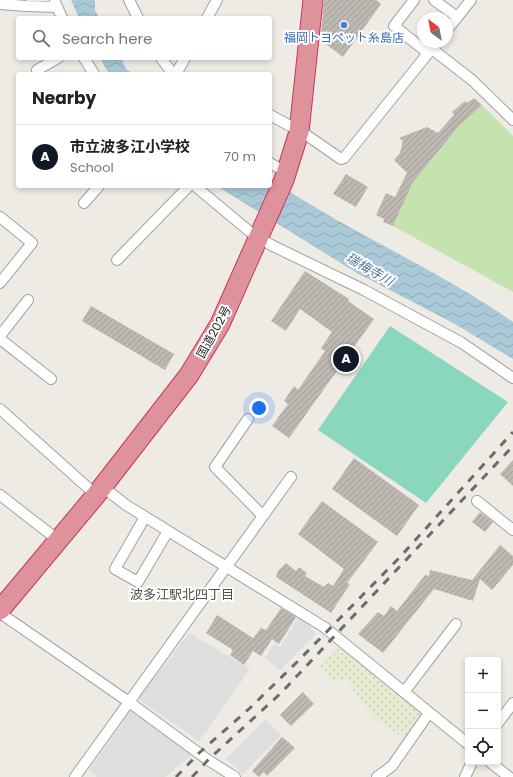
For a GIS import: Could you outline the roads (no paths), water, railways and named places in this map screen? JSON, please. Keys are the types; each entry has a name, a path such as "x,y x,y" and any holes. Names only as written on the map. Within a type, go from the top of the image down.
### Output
{"highway":[{"name":"国道202号","path":"0,611 99,491 189,375 206,349 226,312 262,230 280,172 299,132 313,0"}],"street":[{"path":"129,0 137,16"},
{"path":"208,16 217,0"},
{"path":"414,0 394,26 417,39"},
{"path":"434,0 458,16"},
{"path":"453,22 471,0"},
{"path":"0,4 26,6 55,3 61,16"},
{"path":"272,116 305,134 341,159 344,158 432,48 472,80 513,120"},
{"path":"37,70 54,60"},
{"path":"85,60 93,72"},
{"path":"162,60 172,72"},
{"path":"177,72 184,60"},
{"path":"84,203 97,188"},
{"path":"117,260 187,188"},
{"path":"197,188 249,230 262,230 271,245 364,290 462,343 513,378"},
{"path":"0,217 32,243 0,283"},
{"path":"28,300 0,337 51,379"},
{"path":"0,409 99,491 146,517 324,627 465,742"},
{"path":"248,419 215,467 263,516"},
{"path":"75,777 291,477"},
{"path":"0,495 58,540"},
{"path":"477,501 513,530"},
{"path":"146,517 115,569 138,582 168,531"},
{"path":"0,611 208,760 235,777"},
{"path":"404,692 456,624"},
{"path":"501,719 513,704"},
{"path":"377,777 392,766 429,713"},
{"path":"465,777 471,765"},
{"path":"494,765 509,777"}],"water":[{"path":"71,0 95,0 95,10 98,16 78,16"},
{"path":"101,60 122,60 126,69 131,72 108,72"},
{"name":"瑞梅寺川","path":"272,180 330,216 454,284 513,322 513,359 455,324 357,273 220,188 272,188"}],"railway":[{"path":"176,777 199,753 250,708 296,663 400,557 513,432"},
{"path":"192,777 208,760 281,693 513,446"}],"place":[{"name":"福岡トヨペット糸島店","path":"344,25"},
{"name":"市立波多江小学校","path":"346,359"}],"district":[{"name":"波多江駅北四丁目","path":"182,594"}]}
